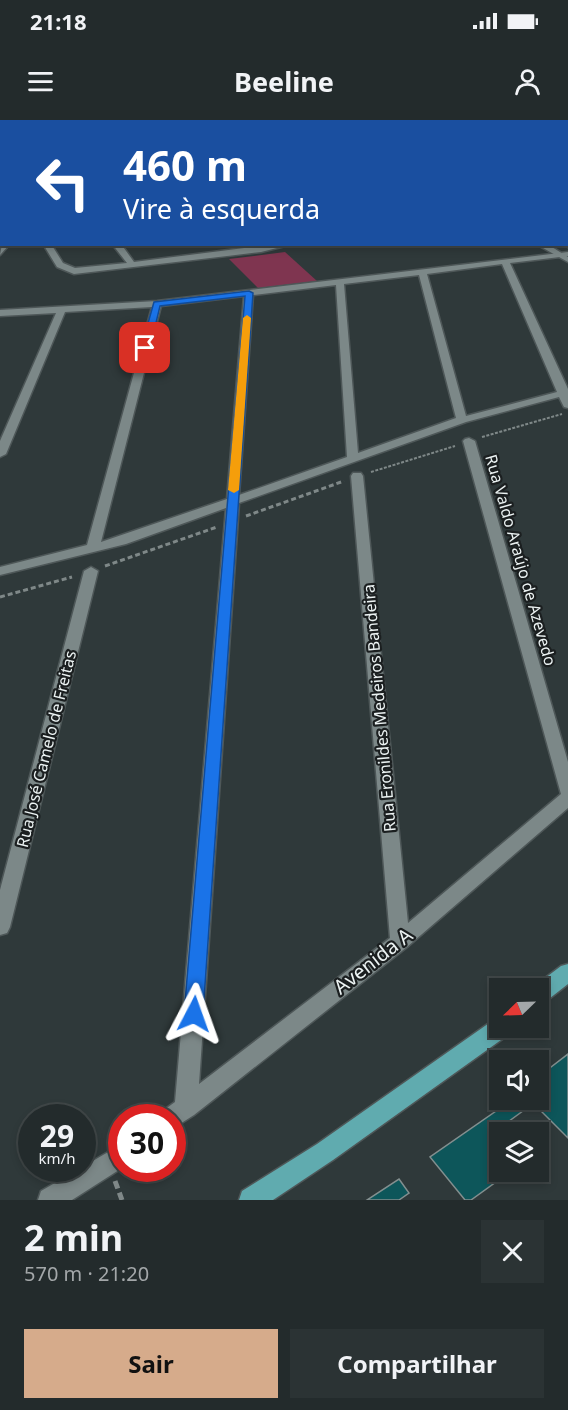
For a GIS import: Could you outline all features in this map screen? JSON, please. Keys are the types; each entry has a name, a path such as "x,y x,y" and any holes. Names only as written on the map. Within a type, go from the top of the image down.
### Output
{"main road":[{"path":"549,987 568,972"},
{"path":"251,1200 325,1152 489,1036"}],"street":[{"path":"48,246 64,268 84,270 258,247"},
{"path":"118,246 132,264"},
{"path":"544,246 566,256"},
{"path":"0,313 157,304 505,261 566,256"},
{"path":"0,572 93,549 233,502 462,420 566,397 505,261"},
{"path":"422,271 462,420"},
{"path":"340,282 353,458"},
{"path":"180,1104 233,502 249,293"},
{"path":"93,549 157,304"},
{"path":"0,454 61,311"},
{"name":"Rua Valdo Araújo de Azevedo","path":"469,441 568,792"},
{"name":"Rua Eronildes Medeiros Bandeira","path":"357,476 400,940"},
{"name":"Rua José Camelo de Freitas","path":"0,927 91,571"},
{"name":"Avenida A","path":"186,1108 400,940 568,798"},
{"path":"50,1200 108,1164"}],"path":[{"path":"0,597 91,571 357,476 568,412"}],"shaded area":[{"path":"285,252 317,281 258,288 229,259"}],"building":[{"path":"568,1054 568,1138 540,1110 549,1110 549,1069"},
{"path":"498,1110 524,1110 508,1122 489,1122 489,1182 496,1182 471,1200 465,1200 430,1157"},
{"path":"399,1179 409,1193 399,1200 367,1200"}],"slow traffic":[{"path":"234,490 247,318"}],"route":[{"path":"145,348 157,304 249,293 194,1014"}]}
